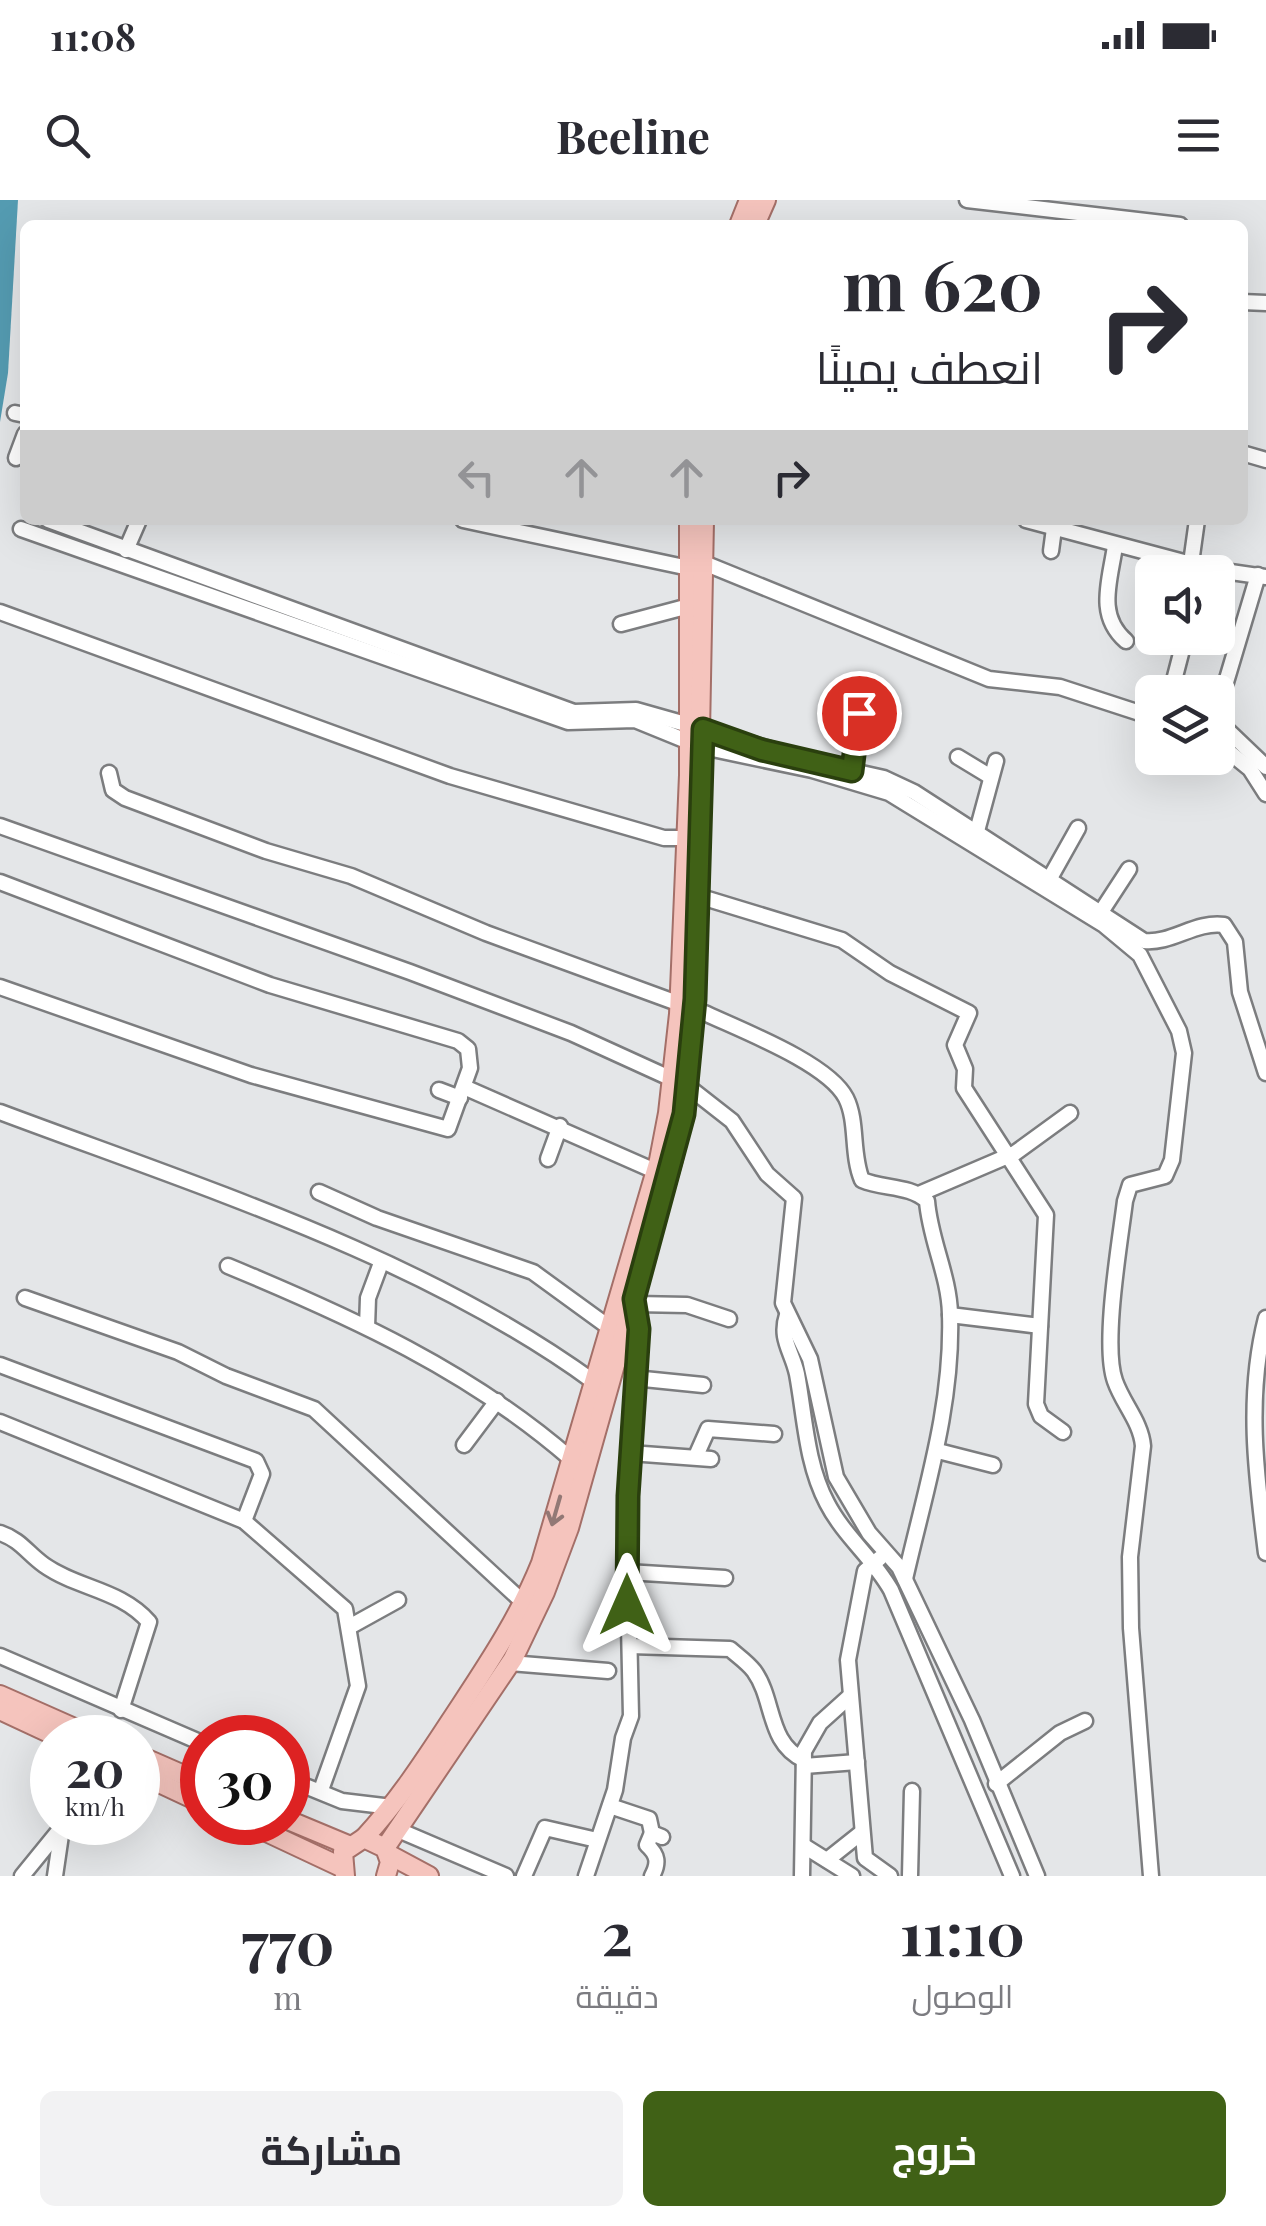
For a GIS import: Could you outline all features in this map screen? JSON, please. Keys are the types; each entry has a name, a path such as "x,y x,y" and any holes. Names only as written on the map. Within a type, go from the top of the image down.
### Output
{"main road":[{"path":"687,1006 696,736 697,566 691,525"},
{"path":"696,736 689,606 703,525"},
{"path":"386,1876 387,1851 396,1828 529,1631 569,1528 635,1301 639,1252 655,1172 679,1082 698,896 690,846"},
{"path":"291,1845 343,1871 356,1842 392,1808 505,1642 525,1604 610,1328 684,1114 679,1082"},
{"path":"0,1695 45,1715"},
{"path":"0,1710 30,1724"},
{"path":"310,1827 387,1851 429,1876"}],"street":[{"path":"967,200 1137,220"},
{"path":"16,458 20,447"},
{"path":"61,525 574,712 636,710 696,736 898,783 1144,941 1160,943 1217,924 1231,930 1239,957 1240,992 1266,1073"},
{"path":"126,550 137,525"},
{"path":"488,525 697,566 989,679 1060,688 1135,710"},
{"path":"1051,552 1054,525"},
{"path":"1057,525 1115,546 1158,555"},
{"path":"1192,555 1195,525"},
{"path":"20,530 568,722 635,720 873,786 943,824 1104,925 1140,955 1179,1031 1184,1053 1172,1160 1165,1176 1130,1185 1125,1201 1112,1328 1114,1380 1142,1434 1143,1446 1130,1556 1131,1628 1151,1876"},
{"path":"1115,546 1106,605 1108,619 1126,641"},
{"path":"1229,675 1262,576 1235,571"},
{"path":"621,624 689,606"},
{"path":"0,612 450,776 690,846"},
{"path":"852,771 859,713"},
{"path":"1235,738 1266,767"},
{"path":"958,757 991,777"},
{"path":"1235,757 1250,769 1266,794"},
{"path":"977,831 996,762"},
{"path":"108,773 114,790 125,798 266,852 351,876 486,934 687,1006 777,1048 837,1084 850,1110 854,1163 862,1180 919,1194 927,1201 950,1315 938,1450 905,1580"},
{"path":"0,826 571,1033 679,1082 732,1121 767,1174 794,1198 783,1302 810,1359 826,1443 843,1490 905,1580 972,1720 1037,1876"},
{"path":"1050,878 1078,828"},
{"path":"1101,912 1129,869"},
{"path":"0,882 270,985 458,1041 468,1049 470,1058 448,1129 252,1076 0,987"},
{"path":"698,896 842,940 890,973 970,1013 954,1045 964,1068 964,1088 1046,1215 1036,1404 1051,1426 1063,1432"},
{"path":"439,1090 462,1092 560,1126 655,1172"},
{"path":"0,1112 213,1192 382,1263 501,1318 594,1382"},
{"path":"919,1194 1009,1154 1070,1113"},
{"path":"548,1159 560,1126"},
{"path":"319,1192 377,1218 533,1272 610,1328"},
{"path":"367,1326 368,1298 382,1263"},
{"path":"228,1266 367,1326 496,1401 571,1460"},
{"path":"25,1298 178,1352 226,1376 314,1409 525,1604"},
{"path":"586,1876 610,1806 631,1716 627,1572 635,1301 687,1305 729,1319"},
{"path":"786,1315 782,1336 794,1362 801,1406 826,1501 863,1555 875,1562 1012,1876"},
{"path":"950,1315 1040,1326"},
{"path":"1266,1318 1257,1352 1254,1403 1266,1553"},
{"path":"0,1365 256,1461 262,1474 244,1521"},
{"path":"634,1378 703,1384"},
{"path":"464,1445 496,1401"},
{"path":"801,1406 821,1410"},
{"path":"0,1422 244,1521 345,1608 358,1686 321,1790"},
{"path":"630,1453 703,1458 708,1428 774,1434"},
{"path":"938,1450 993,1465"},
{"path":"826,1501 843,1490"},
{"path":"0,1533 27,1546 50,1568 120,1597 149,1622 121,1710"},
{"path":"888,1551 865,1571 848,1660 865,1858 890,1876"},
{"path":"627,1572 725,1578"},
{"path":"351,1626 398,1600"},
{"path":"630,1646 730,1649 756,1673 779,1738 790,1754 804,1763 857,1762"},
{"path":"0,1656 180,1735"},
{"path":"510,1663 608,1670"},
{"path":"802,1876 804,1763 810,1736 850,1696"},
{"path":"996,1784 1060,1733 1086,1720"},
{"path":"310,1786 342,1801 392,1808"},
{"path":"910,1876 912,1791"},
{"path":"610,1806 648,1819 657,1835 646,1844 655,1852 658,1864 652,1876"},
{"path":"396,1828 506,1876"},
{"path":"524,1876 544,1828 597,1840"},
{"path":"827,1860 861,1833"},
{"path":"22,1876 48,1845"},
{"path":"55,1876 62,1845"},
{"path":"804,1846 852,1876"}],"water":[{"path":"0,200 18,200 8,373 0,422"}],"route":[{"path":"627,1605 628,1496 639,1329 634,1299 684,1114 695,999 703,729 762,750 852,771 859,713"}]}
